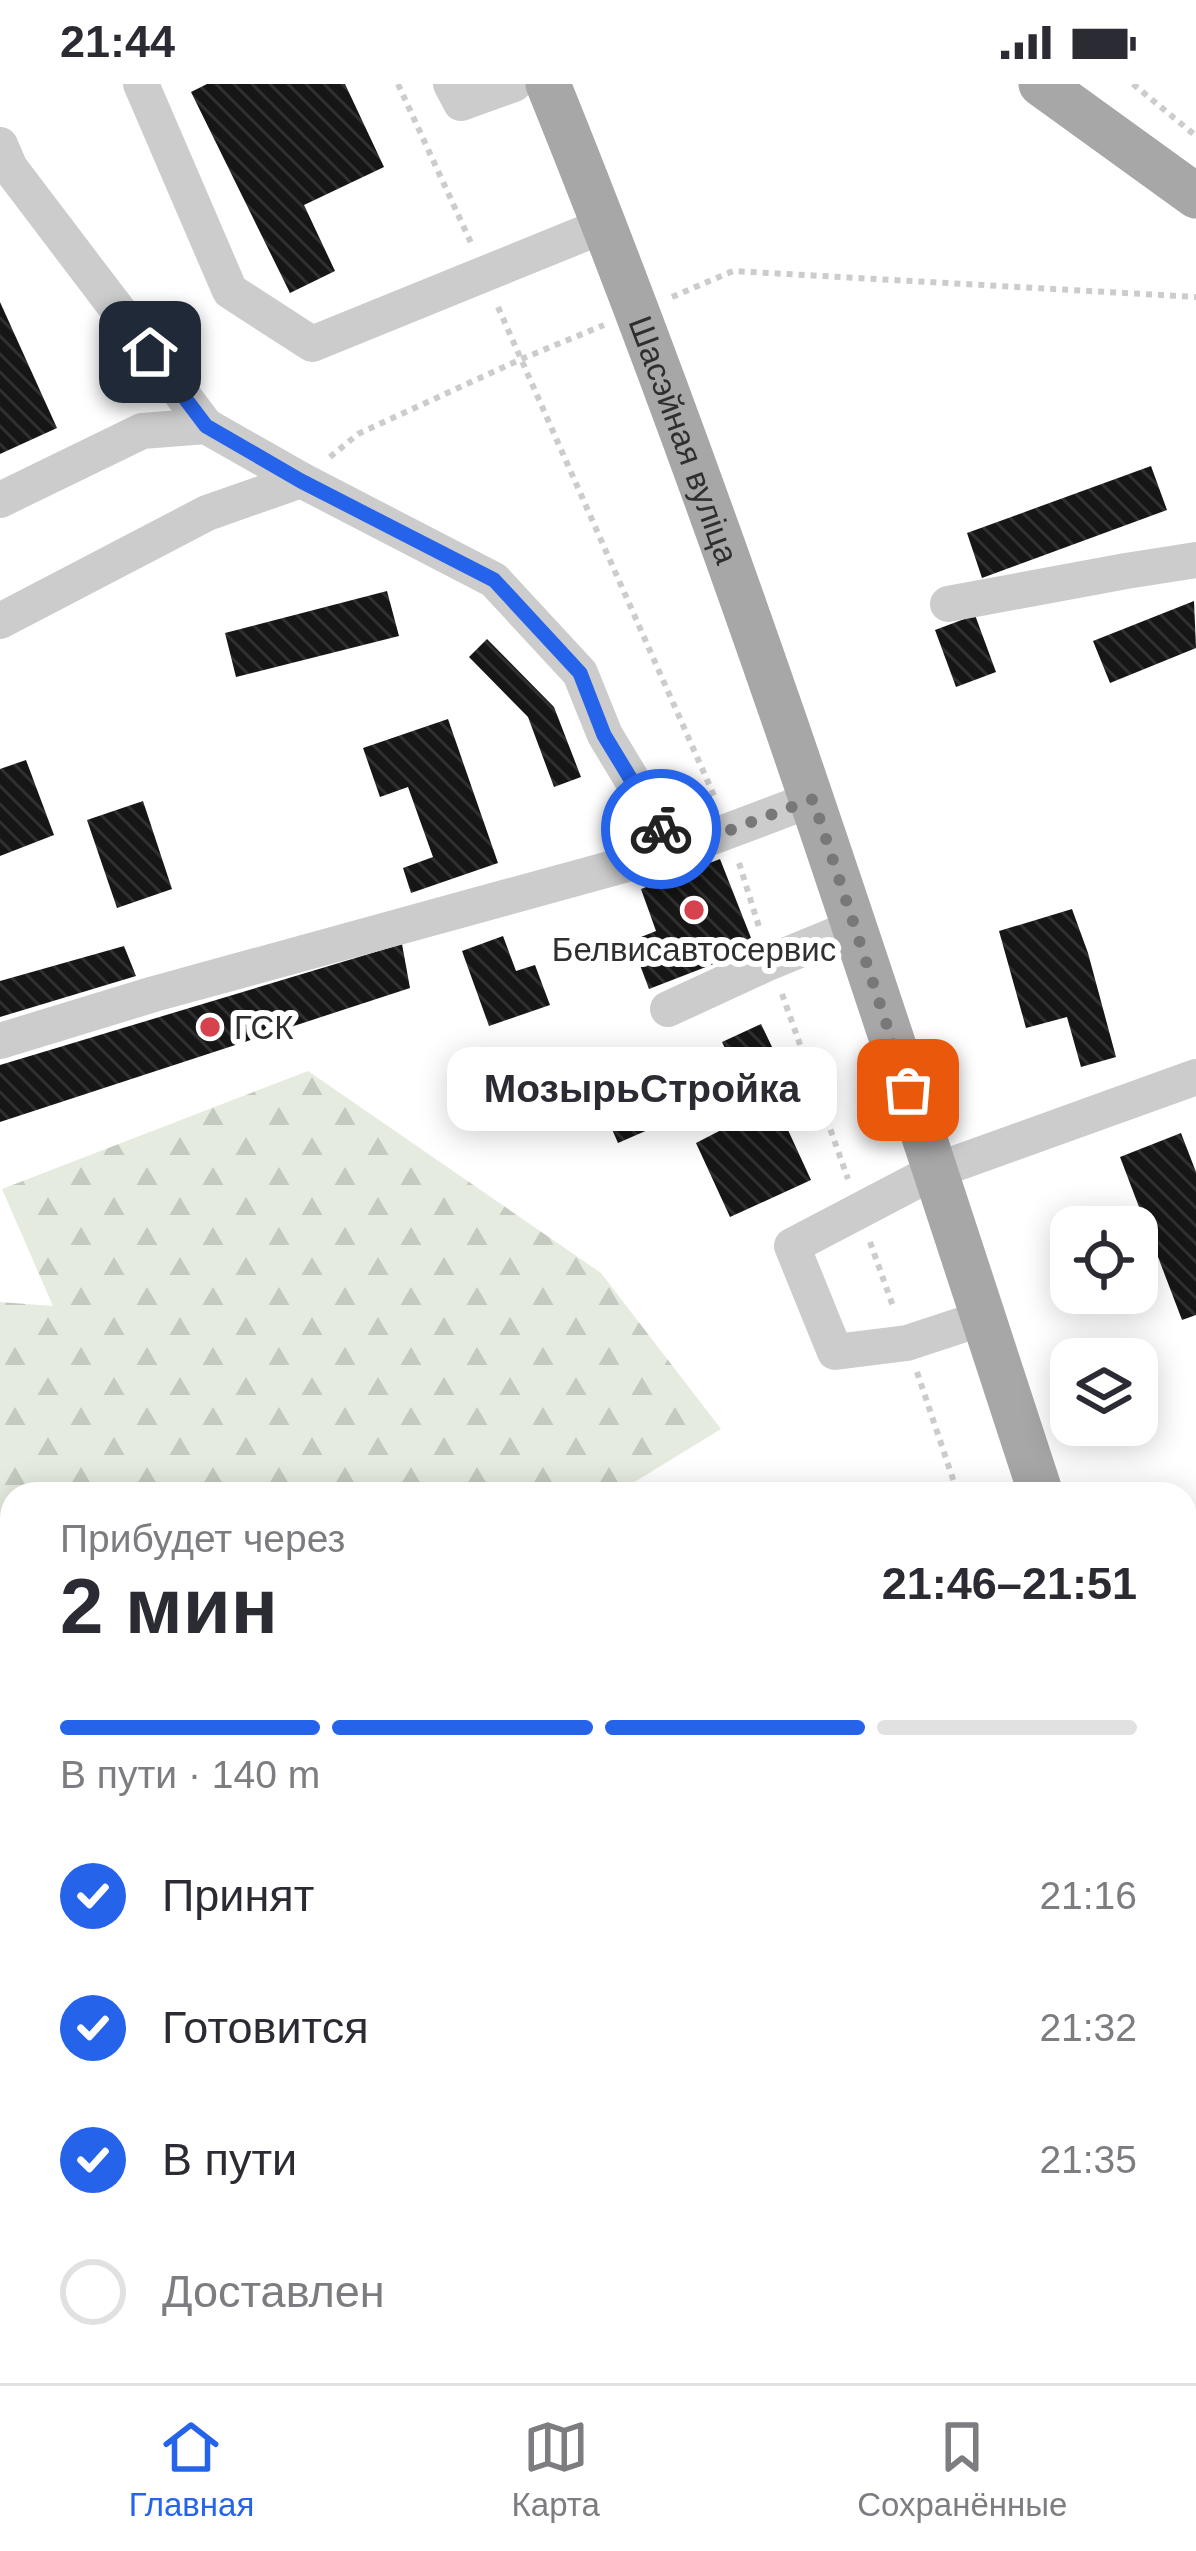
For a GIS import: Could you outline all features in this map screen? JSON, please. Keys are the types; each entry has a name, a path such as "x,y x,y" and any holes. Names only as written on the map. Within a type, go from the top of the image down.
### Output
{"main road":[{"name":"Шасэйная вуліца","path":"548,84 605,225 813,799 1037,1482"},
{"path":"1041,84 1196,196"}],"lane":[{"path":"141,84 230,291 312,344 605,225"},
{"path":"451,84 461,103 514,84"},
{"path":"0,145 10,168 206,426 301,481 494,580 580,673 604,735 674,851"},
{"path":"0,500 142,431 206,426"},
{"path":"0,621 207,513 301,481"},
{"path":"947,604 1196,560"},
{"path":"0,1041 674,851 813,799"},
{"path":"668,1009 855,927"},
{"path":"983,1318 907,1343 835,1352 792,1246 935,1172 1196,1077"}],"path":[{"path":"398,84 729,830 770,962 954,1482"},
{"path":"1133,84 1196,136"},
{"path":"301,481 358,434 519,360 733,271 1196,297"}],"green space":[{"path":"308,1071 601,1273 721,1429 635,1482 0,1482 0,1302 53,1306 2,1189"}],"building":[{"path":"207,84 345,84 384,167 304,205 335,271 290,293 191,92"},
{"path":"0,302 57,428 0,454"},
{"path":"1151,466 1167,510 982,578 967,533"},
{"path":"387,591 399,636 236,677 225,633"},
{"path":"1194,601 1196,648 1110,683 1093,641"},
{"path":"975,615 996,672 956,687 935,630"},
{"path":"487,639 554,707 581,777 554,787 528,717 469,657"},
{"path":"448,719 498,863 411,893 403,868 433,857 408,787 380,797 363,748"},
{"path":"26,760 54,835 0,856 0,769"},
{"path":"143,801 172,889 117,908 87,820"},
{"name":"Белвисавтосервис","path":"720,859 755,948 649,989 631,941 656,931 641,889"},
{"path":"1072,909 1116,1057 1081,1067 1067,1017 1026,1028 999,931"},
{"path":"503,936 516,971 535,965 550,1005 489,1026 462,951"},
{"name":"ГСК","path":"402,944 410,988 0,1122 0,1065"},
{"path":"124,946 136,976 0,1017 0,981"},
{"path":"761,1024 795,1095 776,1104 811,1180 730,1217 696,1143 727,1127 718,1108 747,1095 722,1042"},
{"path":"636,1053 666,1122 618,1143 588,1074"},
{"path":"1181,1133 1196,1172 1196,1315 1182,1320 1158,1257 1158,1206 1139,1206 1120,1157"}],"way so far":[{"path":"661,829 674,851 813,799 908,1090"}],"place":[{"name":"Белвисавтосервис","path":"694,910"},
{"name":"ГСК","path":"210,1027"},
{"name":"МозырьСтройка","path":"908,1090"}],"route":[{"path":"150,352 206,426 301,481 494,580 580,673 604,735 661,829"}]}
